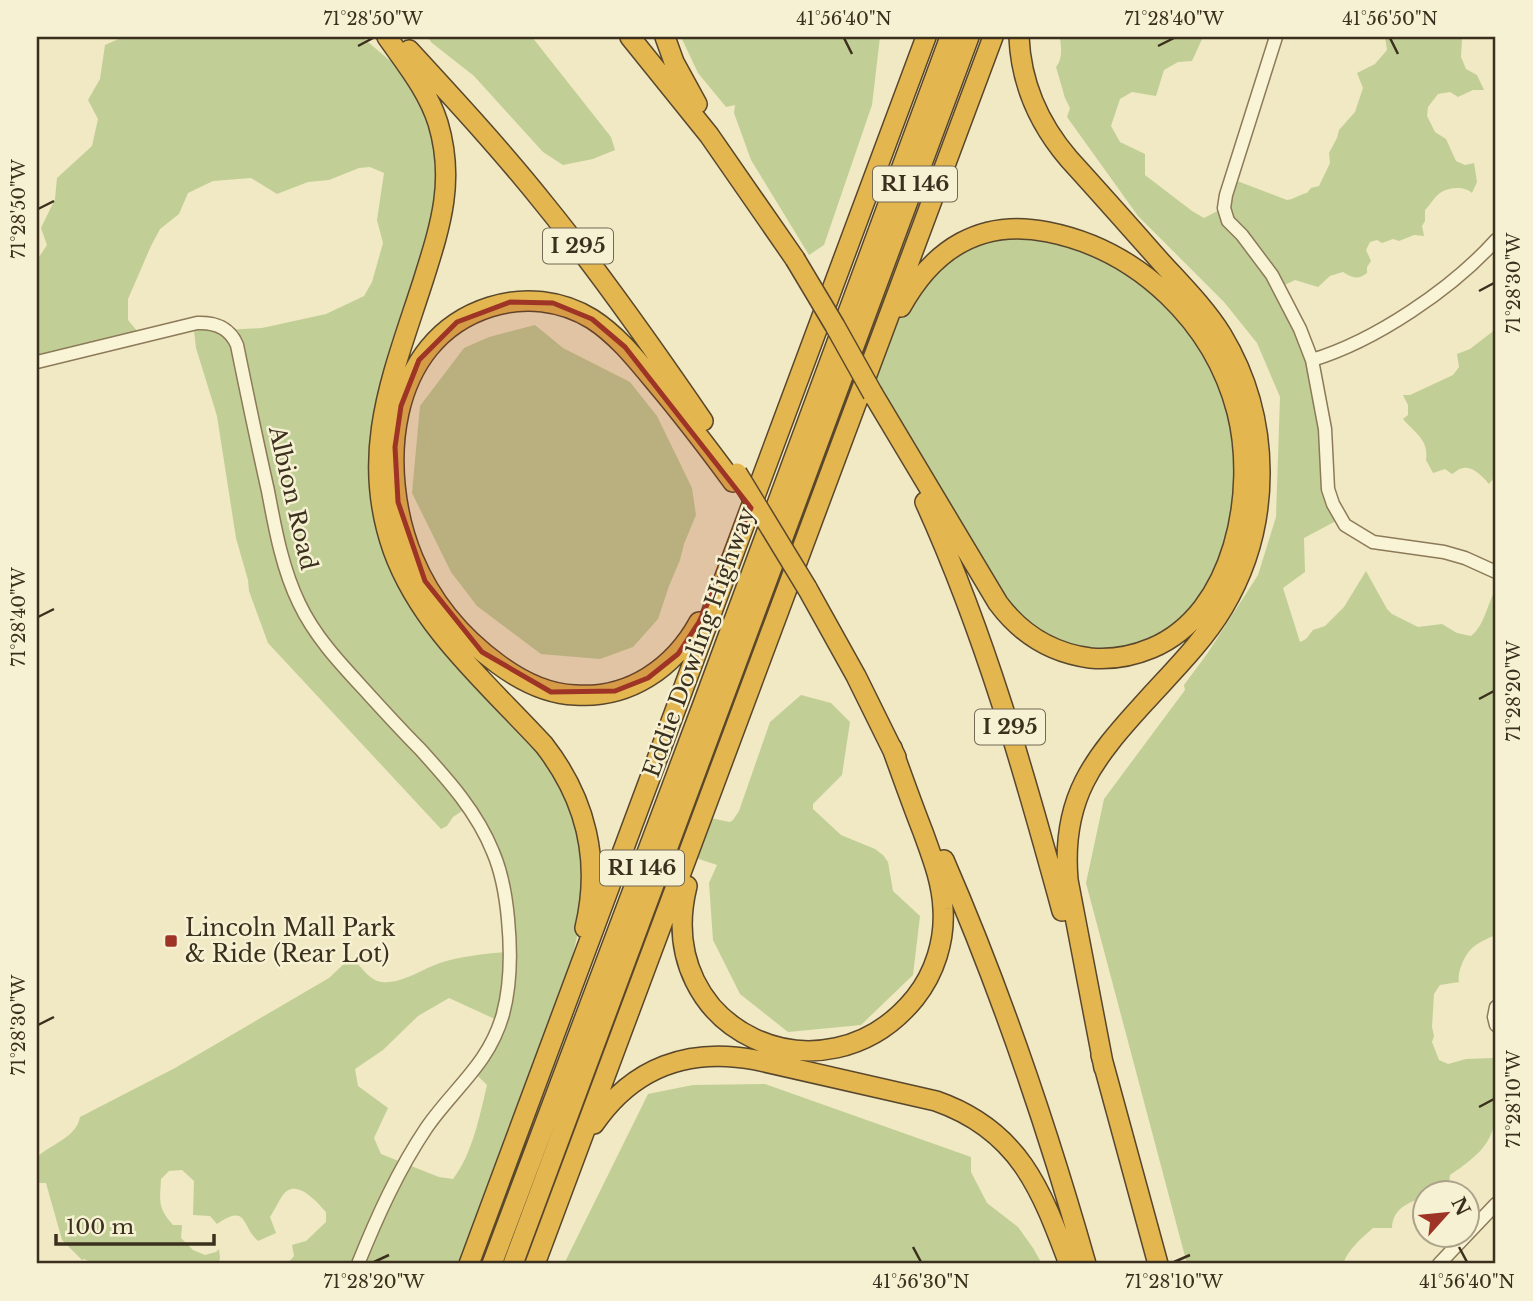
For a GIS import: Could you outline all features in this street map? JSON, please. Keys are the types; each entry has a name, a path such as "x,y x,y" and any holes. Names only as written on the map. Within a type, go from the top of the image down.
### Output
{"highway":[{"path":"387,37 425,93 434,112 441,137 446,186 439,231 388,390 382,417 378,460 382,504 388,536 398,563 424,611 450,644 551,754 568,781 582,813 590,854 589,904 547,1056"},
{"name":"I 295","path":"396,37 487,135 561,224 652,348 807,588 892,748 956,887 993,980 1040,1112 1086,1264"},
{"name":"I 295","path":"630,37 709,135 795,259 876,398 928,506 993,674 1023,772 1158,1264"},
{"path":"665,37 677,69 708,124 795,259"},
{"path":"894,123 917,37"},
{"path":"469,1264 926,37"},
{"name":"Eddie Dowling Highway","path":"492,1264 950,37"},
{"name":"Eddie Dowling Highway","path":"513,1264 969,37"},
{"path":"535,1264 993,37"},
{"path":"1019,37 1022,65 1029,91 1053,139 1193,297 1221,335 1247,389 1259,444 1260,480 1255,527 1247,555 1229,597 1203,636 1101,752 1080,789 1070,819 1068,880 1104,1068"},
{"path":"871,364 905,300 925,272 945,252 973,237 1005,229 1042,230 1095,246 1135,268 1174,300 1198,329 1224,376 1237,413 1243,447 1243,495 1232,550 1214,590 1199,613 1181,631 1157,646 1133,655 1108,659 1085,657 1042,643 1014,623 998,603 876,398"},
{"path":"735,477 614,337 592,319 553,303 526,300 510,302 481,310 457,322 436,339 419,360 408,382 401,406 395,447 396,488 404,532 419,570 438,603 472,642 505,669 541,688 571,695 604,694 638,684 659,671 678,654 693,633 736,549"},
{"path":"717,778 683,906 682,941 692,976 710,1005 746,1035 780,1047 804,1050 830,1048 855,1042 900,1014 925,983 940,946 943,909 940,884 892,748"},
{"path":"573,1165 589,1131 604,1111 629,1085 650,1071 675,1061 702,1056 729,1055 756,1060 936,1101 974,1118 997,1135 1025,1167 1046,1206 1069,1264"}],"street":[{"path":"1276,37 1224,208 1228,221 1242,235 1286,298 1312,360 1325,429 1328,489 1333,504 1345,525 1373,541 1444,552 1496,572"},
{"path":"1312,360 1333,354 1366,338 1400,317 1438,292 1477,261 1496,240"},
{"name":"Albion Road","path":"37,362 197,323 211,323 228,331 237,345 280,547 298,603 336,659 449,781 472,812 494,854 507,906 510,962 503,1012 495,1036 483,1058 440,1110 409,1156 380,1212 358,1264"},
{"path":"1496,1007 1496,1025"},
{"path":"1439,1264 1496,1204"}],"highlighted area":[{"path":"510,302 553,303 592,319 625,347 751,508 699,622 678,654 648,678 615,691 551,692 482,652 425,581 398,502 395,447 401,406 419,360 457,322"}],"green space":[{"path":"123,37 362,37 407,75 433,120 441,179 406,321 395,565 551,760 571,798 589,885 562,993 467,1264 287,1264 294,1256 292,1245 306,1241 326,1222 326,1212 311,1197 298,1189 286,1192 270,1217 276,1233 258,1241 239,1216 227,1218 217,1224 210,1216 193,1215 194,1181 182,1170 169,1171 161,1179 162,1208 173,1225 182,1225 181,1238 193,1250 205,1255 219,1249 218,1264 95,1264 82,1260 62,1240 46,1183 37,1183 37,1157 74,1130 80,1117 175,1068 329,978 353,958 374,979 389,982 448,961 506,952 504,912 496,880 485,845 465,809 441,829 268,643 249,591 236,538 217,416 196,348 194,331 190,326 226,330 262,328 326,314 364,296 372,282 383,243 377,220 384,173 370,167 359,168 329,180 308,182 277,194 251,178 213,181 188,193 179,214 160,229 128,299 128,320 142,337 37,362 37,260 47,245 41,228 55,199 57,178 92,146 98,119 88,100 100,79 105,45","holes":["449,998 497,1020 472,1070 487,1085 470,1147 453,1179 439,1177 381,1154 374,1138 388,1108 358,1086 355,1069 383,1050 418,1016"]},
{"path":"427,37 532,37 611,137 615,150 593,159 563,165 543,152 474,76"},
{"path":"681,37 880,37 872,105 824,245 809,255 751,160 734,113 735,105 726,107 698,73"},
{"path":"1060,37 1203,37 1192,61 1178,62 1164,70 1156,96 1132,92 1120,99 1111,126 1120,142 1145,154 1145,175 1204,218 1225,207 1232,179 1287,200 1319,186 1330,163 1329,153 1339,130 1355,112 1363,88 1357,73 1375,64 1387,50 1385,37 1464,37 1461,57 1466,69 1477,75 1484,90 1473,90 1458,97 1450,92 1438,94 1428,107 1427,116 1435,132 1446,139 1456,161 1465,165 1474,163 1477,182 1472,193 1457,188 1438,194 1425,210 1422,226 1424,236 1414,235 1399,241 1393,239 1382,243 1377,240 1370,242 1366,250 1371,261 1367,273 1361,277 1349,276 1343,272 1330,276 1318,287 1295,280 1276,292 1306,360 1337,518 1304,538 1305,572 1283,588 1300,642 1313,630 1325,626 1344,607 1366,571 1392,614 1418,627 1442,624 1457,633 1471,636 1483,620 1496,589 1496,935 1468,952 1460,969 1459,982 1440,985 1434,994 1432,1027 1432,1042 1439,1060 1448,1064 1466,1059 1493,1058 1496,1055 1495,1122 1484,1147 1450,1178 1410,1178 1410,1203 1398,1211 1392,1228 1373,1228 1352,1249 1343,1264 1187,1264 1086,883 1104,799 1185,690 1184,685 1258,575 1276,517 1280,397 1257,343 1224,302 1138,216 1067,117 1070,108 1056,67 1061,49"},
{"path":"984,236 1063,238 1148,284 1194,331 1227,394 1241,499 1207,602 1126,659 1033,642 895,428 871,368 918,281"},
{"path":"535,325 563,348 630,382 657,416 692,488 696,515 658,619 633,647 600,659 541,654 477,606 451,572 412,493 420,406 464,348 489,337"},
{"path":"1496,329 1496,475 1489,484 1478,473 1467,468 1452,474 1445,469 1433,473 1426,460 1426,447 1403,419 1408,415 1408,405 1403,395 1410,395 1453,375 1459,367 1457,354 1470,349"},
{"path":"801,695 831,703 850,722 842,775 813,804 813,809 841,835 883,855 888,862 893,891 920,916 913,975 861,1025 788,1032 740,994 713,940 709,883 717,865 693,857 705,817 730,822 739,811 770,722"},
{"path":"765,1084 971,1157 971,1172 987,1203 1018,1227 1042,1264 564,1264 648,1094 693,1085"}],"place":[{"name":"Lincoln Mall Park & Ride (Rear Lot)","path":"171,941"}]}
